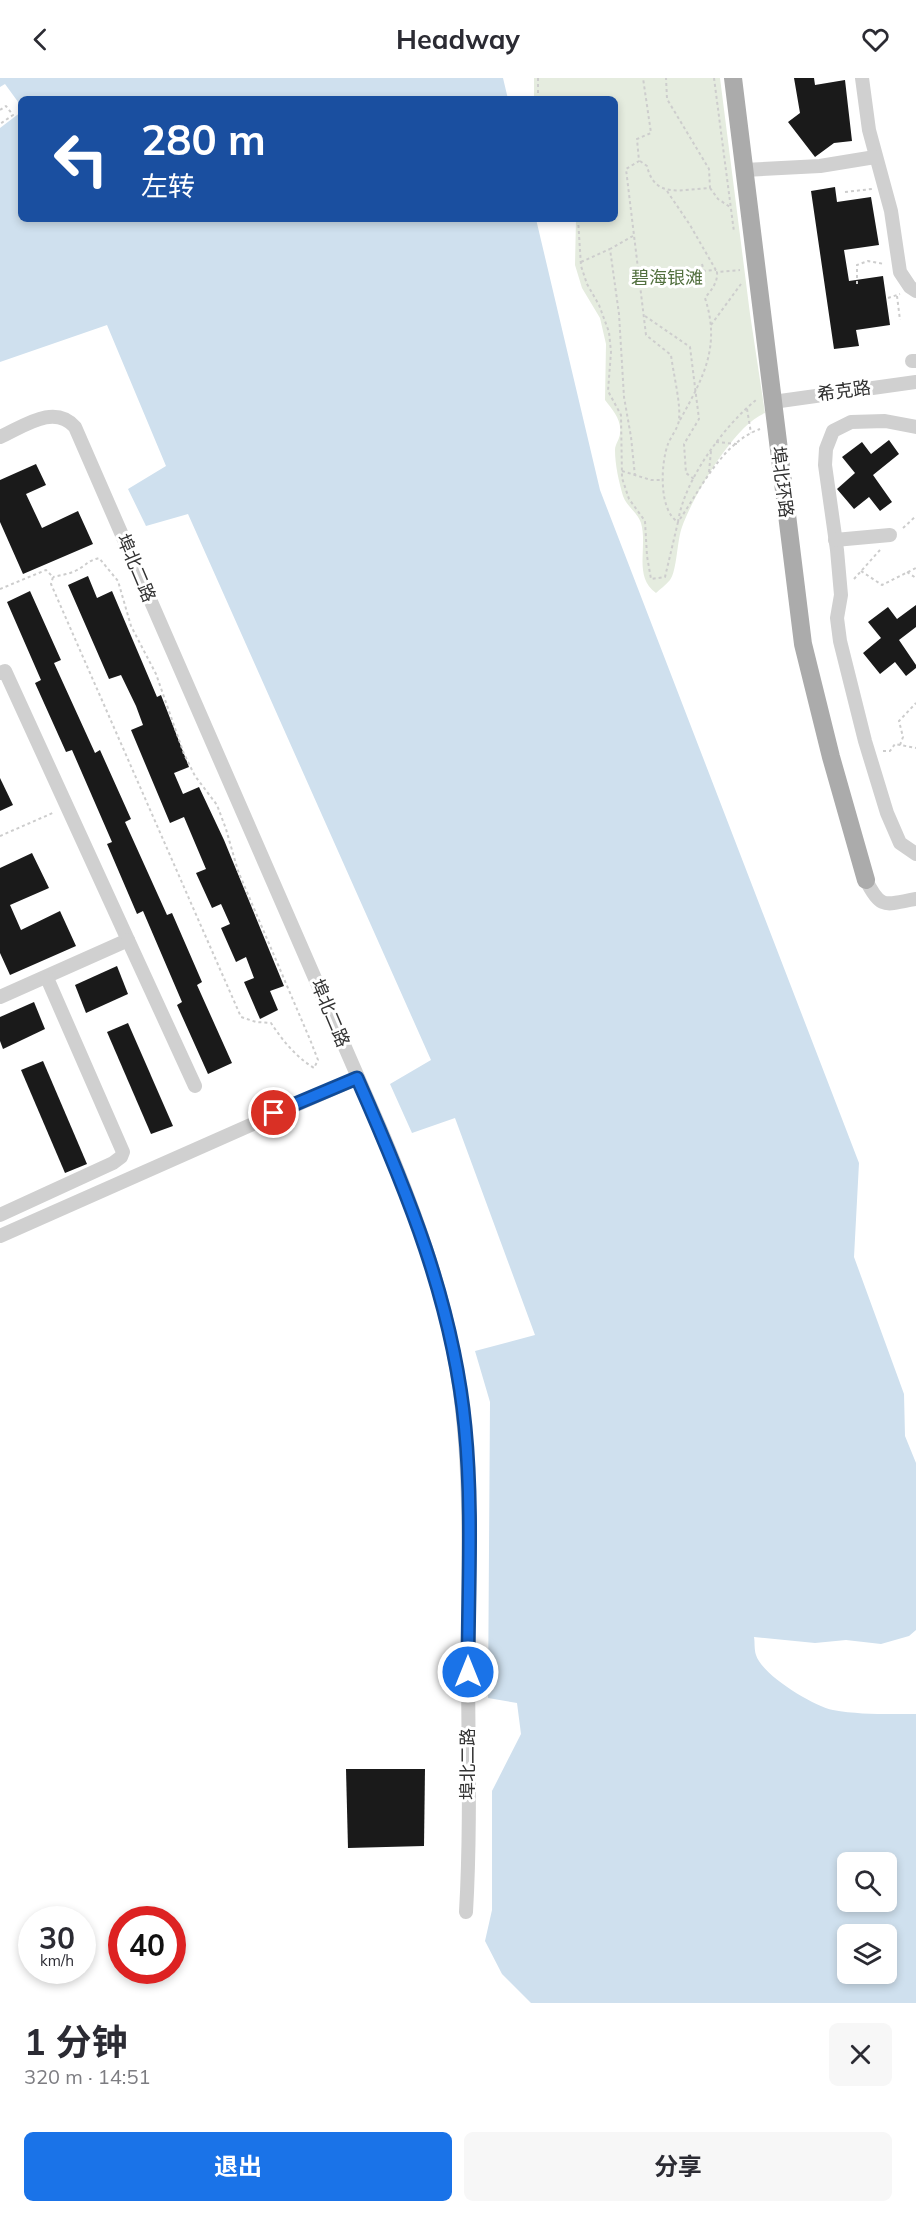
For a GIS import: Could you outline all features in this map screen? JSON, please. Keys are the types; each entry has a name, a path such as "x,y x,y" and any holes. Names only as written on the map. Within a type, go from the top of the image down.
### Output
{"main road":[{"name":"埠北环路","path":"733,78 744,170 765,401 803,644 831,757 866,880"}],"street":[{"path":"862,78 875,157 885,187 900,272 910,287 916,291"},
{"path":"744,170 820,166 875,157"},
{"name":"希克路","path":"765,401 916,381"},
{"name":"埠北二路","path":"0,437 48,416 65,418 75,427 299,939 381,1130 421,1232 445,1313 461,1398 467,1470 469,1555 466,1912"},
{"path":"916,427 885,421 850,422 833,432 826,449 825,465 841,595 837,618 840,641 867,749 887,813 900,843 916,854"},
{"path":"835,540 890,535"},
{"path":"2,668 195,1086"},
{"path":"866,880 873,894 879,901 886,904 916,899"},
{"path":"0,997 128,940"},
{"path":"0,1215 113,1163 123,1152 47,978"},
{"path":"0,1236 357,1078"}],"path":[{"path":"538,78 538,96"},
{"path":"639,161 637,139 651,133 643,78"},
{"path":"666,78 667,99 709,169 710,188 718,199 730,207"},
{"path":"0,110 6,106 13,115 0,124"},
{"path":"639,161 647,166 657,186 667,191 690,225 718,278 705,297 711,316 708,363 668,444 661,471 665,500 673,519 678,522"},
{"path":"639,161 626,169 646,336 671,355 680,420"},
{"path":"845,192 885,187"},
{"path":"667,191 710,188"},
{"path":"578,222 581,262 587,284 599,305 609,332 612,352 608,391 621,415 621,471 629,499 645,521 651,579 665,577 680,510 694,479 716,442 747,408 765,401"},
{"path":"581,262 633,236"},
{"path":"610,249 619,314 624,397 635,476"},
{"path":"857,284 857,266 868,261 882,265 899,263"},
{"path":"702,264 704,271 740,270"},
{"path":"711,325 742,283"},
{"path":"897,296 900,320"},
{"path":"644,316 690,347 699,419 684,444 686,473 694,479"},
{"path":"747,408 751,433"},
{"path":"678,522 709,472 737,444 759,429"},
{"path":"716,442 737,444"},
{"path":"709,472 711,450"},
{"path":"621,471 651,480 663,480"},
{"path":"689,490 698,488"},
{"path":"841,595 882,548 890,535 904,527 916,516"},
{"path":"99,558 118,581 131,626 156,674 184,754 195,776 217,806 238,871 312,1042 318,1060 314,1068 287,1046 271,1023 256,1022 241,1017 51,584 53,577 80,569 87,561 99,558"},
{"path":"861,571 882,585 916,568"},
{"path":"0,590 46,570 53,577"},
{"path":"907,572 916,578"},
{"path":"900,744 903,737 899,721 916,703"},
{"path":"867,749 890,751 895,744 916,748"},
{"path":"0,836 67,807"}],"green space":[{"name":"碧海银滩","path":"534,78 720,78 765,413 741,431 705,480 682,527 672,576 656,593 649,586 643,570 641,523 625,500 618,473 615,450 620,428 616,415 605,400 606,344 600,318 582,288 575,265 576,222 618,222 618,96 534,96"}],"water":[{"path":"0,78 503,78 507,96 18,96 18,102 5,84 0,87"},
{"path":"18,114 18,222 537,222 600,490 859,1163 854,1257 904,1394 905,1436 916,1463 916,1630 909,1636 881,1644 846,1640 815,1643 754,1637 756,1655 760,1663 778,1680 813,1703 843,1712 916,1714 916,2003 531,2003 502,1974 485,1941 492,1910 492,1791 521,1734 517,1703 488,1698 490,1402 475,1351 535,1335 455,1118 412,1133 390,1084 431,1060 188,514 146,526 128,489 166,466 107,325 0,362 0,128"}],"building":[{"path":"794,78 814,78 815,85 845,80 852,141 834,143 815,157 788,122 800,113"},
{"path":"835,187 837,202 871,197 879,245 844,250 849,281 883,276 890,325 856,330 859,346 834,349 811,191"},
{"path":"889,440 899,454 873,475 892,502 880,511 869,497 854,509 837,489 855,473 842,457 862,442 871,454"},
{"path":"36,464 46,485 26,494 42,528 78,511 93,544 23,574 0,522 0,480"},
{"path":"88,576 97,598 112,591 157,697 161,695 189,767 174,773 183,794 199,787 224,840 284,986 270,991 278,1010 260,1019 244,982 254,978 246,957 236,962 221,928 230,924 221,904 212,908 196,873 206,869 184,817 170,823 131,730 143,725 136,706 121,675 109,679 68,585"},
{"path":"30,591 61,660 54,663 95,753 100,750 131,819 125,822 167,915 172,913 202,982 197,985 232,1063 208,1074 177,1005 182,1002 143,911 137,914 107,844 112,842 72,750 66,752 35,683 41,680 7,602"},
{"path":"916,605 916,627 899,640 916,668 906,676 895,662 880,674 863,653 881,638 868,622 888,607 897,619"},
{"path":"0,778 13,805 0,811"},
{"path":"32,853 49,888 10,905 21,930 60,911 76,946 10,975 0,953 0,868"},
{"path":"117,966 128,994 86,1013 75,985"},
{"path":"34,1002 45,1029 3,1049 0,1041 0,1017"},
{"path":"128,1023 173,1126 151,1134 107,1032"},
{"path":"43,1061 87,1164 65,1173 21,1070"},
{"path":"346,1769 425,1769 424,1846 348,1848"}],"route":[{"path":"274,1113 357,1078 393,1158 421,1232 445,1313 465,1427 469,1555 468,1672"}]}
